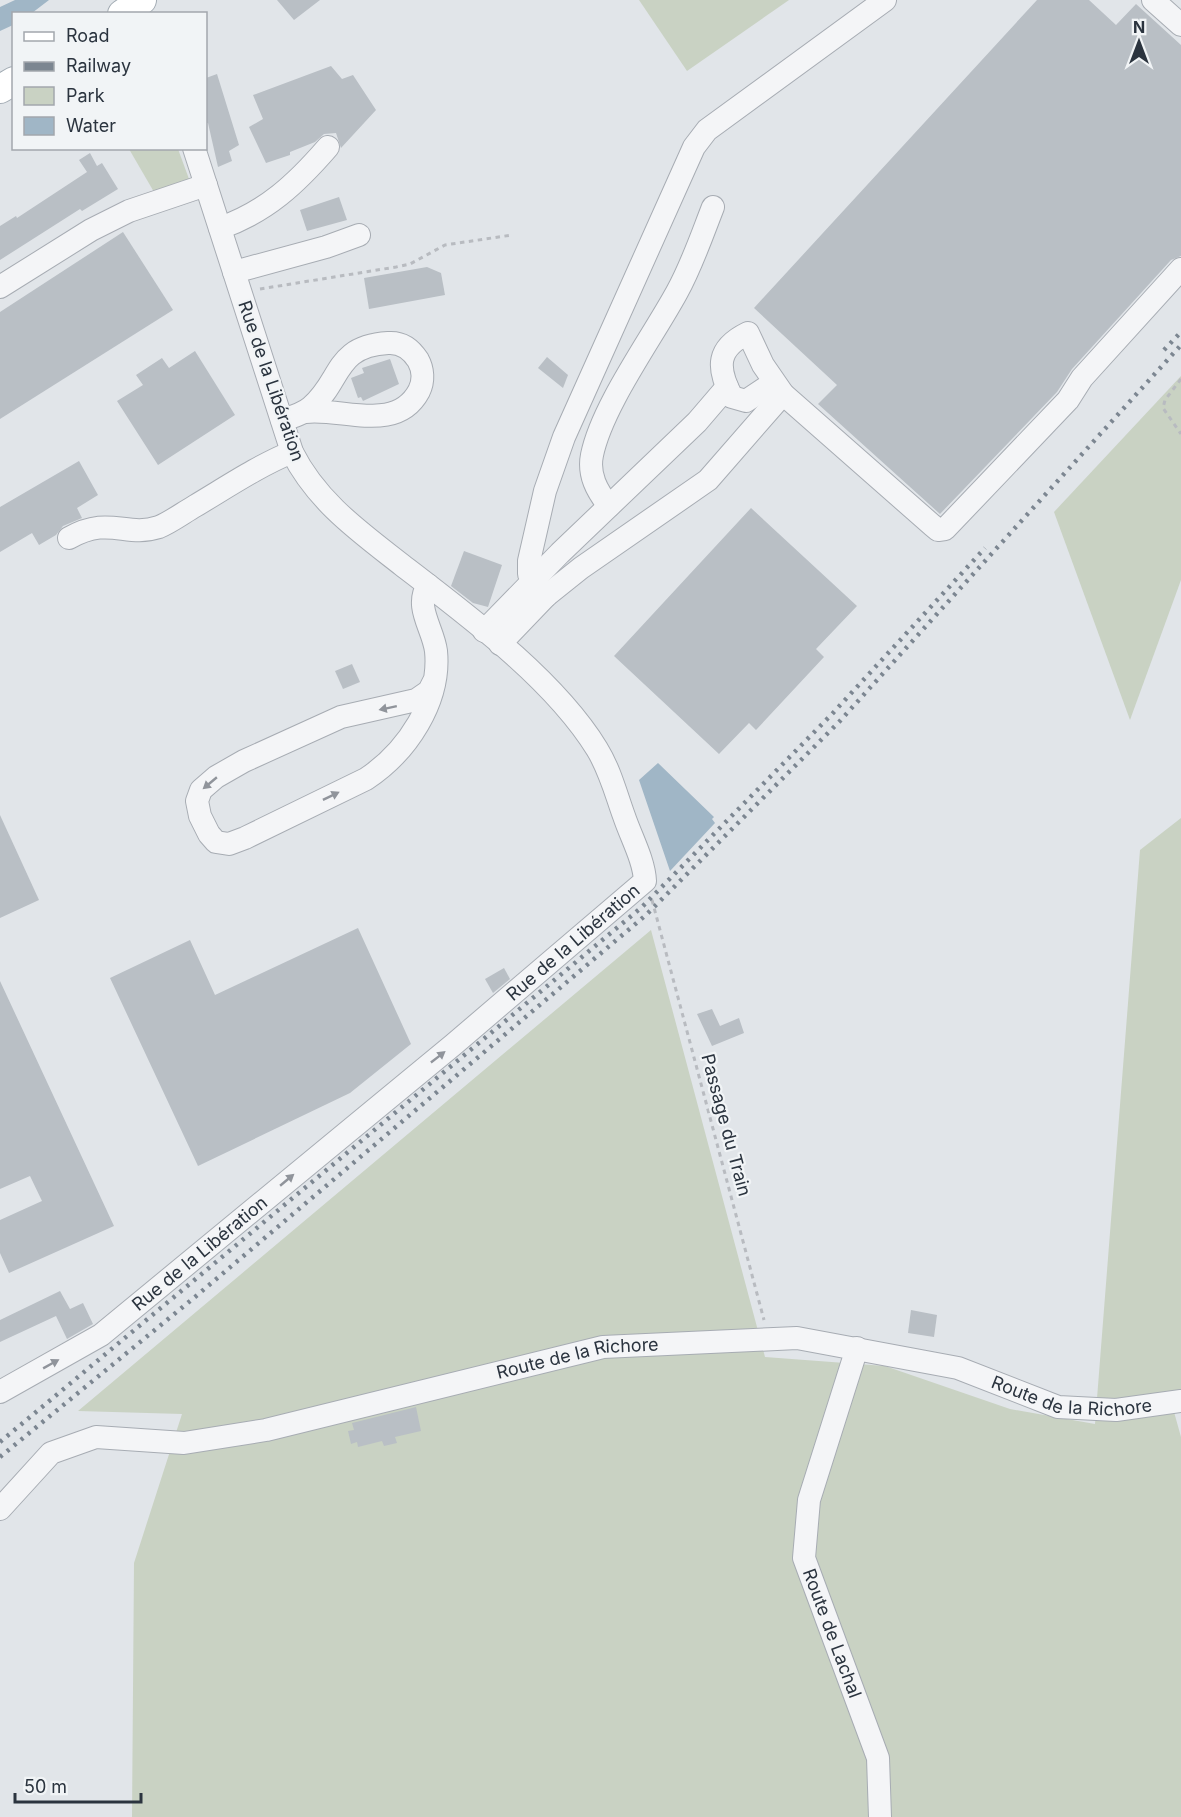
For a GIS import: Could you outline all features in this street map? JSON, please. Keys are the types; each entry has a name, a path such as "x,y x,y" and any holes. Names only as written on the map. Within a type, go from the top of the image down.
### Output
{"main road":[{"path":"125,12 144,0"}],"street":[{"path":"539,588 529,561 540,515 564,437 694,147 707,130 885,0"},
{"path":"1153,0 1181,25"},
{"path":"220,228 246,218 291,188 328,147"},
{"name":"Rue de la Libération","path":"0,1392 100,1335 645,881 642,866 607,768 596,748 553,695 492,638 351,525 320,496 304,476 292,452 195,150"},
{"path":"0,287 91,230 129,211 206,185"},
{"path":"609,506 598,493 592,477 592,457 600,428 690,266 713,207"},
{"path":"234,272 326,247 359,235"},
{"path":"778,389 746,401 732,397 727,387 722,357 726,346 748,333 778,389 932,525 938,530 945,529 1068,400 1082,378 1181,269"},
{"path":"282,420 317,410 371,416 397,412 419,392 423,382 419,361 403,345 394,343 366,346 344,361 321,396 305,412"},
{"path":"492,638 539,588 609,506 697,422 727,387"},
{"path":"539,588 620,539 708,480 778,389"},
{"path":"69,538 86,529 107,525 136,530 161,526 260,467 292,452"},
{"path":"428,585 422,599 436,650 435,679 431,701 381,769 245,838 229,844 216,842 209,834 197,801 201,790 216,777 254,756 341,717 416,700 429,691 435,679"},
{"name":"Route de la Richore","path":"0,1509 51,1453 96,1437 184,1443 266,1430 603,1347 798,1338 958,1368 1058,1407 1116,1410 1181,1401"},
{"name":"Route de Lachal","path":"857,1348 809,1500 804,1558 878,1758 880,1817"}],"path":[{"path":"241,294 288,283 410,264 445,245 512,235"},
{"path":"1181,379 1165,400 1163,408 1181,434"},
{"name":"Passage du Train","path":"657,919 769,1339"}],"green space":[{"path":"639,0 789,0 687,71"},
{"path":"130,150 178,150 189,179 154,192"},
{"path":"1181,376 1181,580 1130,720 1054,512"},
{"path":"1181,818 1181,1391 1169,1394 1181,1437 1181,1817 132,1817 134,1563 182,1414 78,1411 651,930 765,1357 885,1366 1010,1409 1095,1424 1140,850"}],"water":[{"path":"15,0 49,0 33,12 12,12 12,25 0,31 0,7"},
{"path":"658,763 714,817 712,819 715,823 670,871 639,780"}],"building":[{"path":"277,0 320,0 294,20"},
{"path":"1037,0 1089,0 1116,25 1136,4 1181,45 1181,256 1171,260 1072,369 1057,392 940,514 818,404 837,385 754,308"},
{"path":"331,66 342,79 353,75 376,110 341,148 336,133 324,134 315,142 290,152 290,155 266,163 249,127 263,119 253,95"},
{"path":"217,74 239,145 229,151 232,161 218,167 207,123 207,78"},
{"path":"90,153 97,166 102,163 118,189 82,211 80,209 0,260 0,226 16,216 17,218 87,172 79,160"},
{"path":"339,197 347,220 307,231 300,210"},
{"path":"123,232 173,310 0,419 0,312"},
{"path":"427,267 441,273 445,295 369,309 364,278"},
{"path":"195,351 235,415 158,465 117,401 143,385 136,375 162,358 169,368"},
{"path":"547,357 568,375 563,388 538,368"},
{"path":"390,359 399,384 363,401 361,397 358,398 351,378 364,373 362,368"},
{"path":"79,461 98,495 77,508 82,518 63,526 56,535 39,545 32,533 0,552 0,507"},
{"path":"751,508 857,606 816,649 824,657 756,730 749,723 719,754 614,656"},
{"path":"464,551 502,565 488,607 473,603 451,586"},
{"path":"352,664 360,682 343,689 335,671"},
{"path":"0,815 39,900 0,918"},
{"path":"358,928 411,1044 350,1093 198,1166 110,978 190,940 215,995"},
{"path":"504,968 510,979 493,993 485,979"},
{"path":"0,981 114,1226 9,1273 0,1253 0,1220 42,1201 30,1176 0,1189"},
{"path":"712,1009 720,1026 739,1018 744,1033 712,1046 697,1014"},
{"path":"60,1291 70,1309 83,1303 93,1324 67,1339 56,1316 0,1342 0,1320"},
{"path":"911,1310 937,1315 934,1337 908,1333"},
{"path":"416,1407 421,1431 395,1437 397,1443 384,1446 382,1441 358,1447 357,1442 351,1444 348,1431 354,1430 352,1423"}],"railway":[{"path":"1164,350 1181,332"},
{"path":"0,1457 195,1297 646,915 839,722 1181,345"},
{"path":"0,1442 642,907 832,714 985,548"}]}
